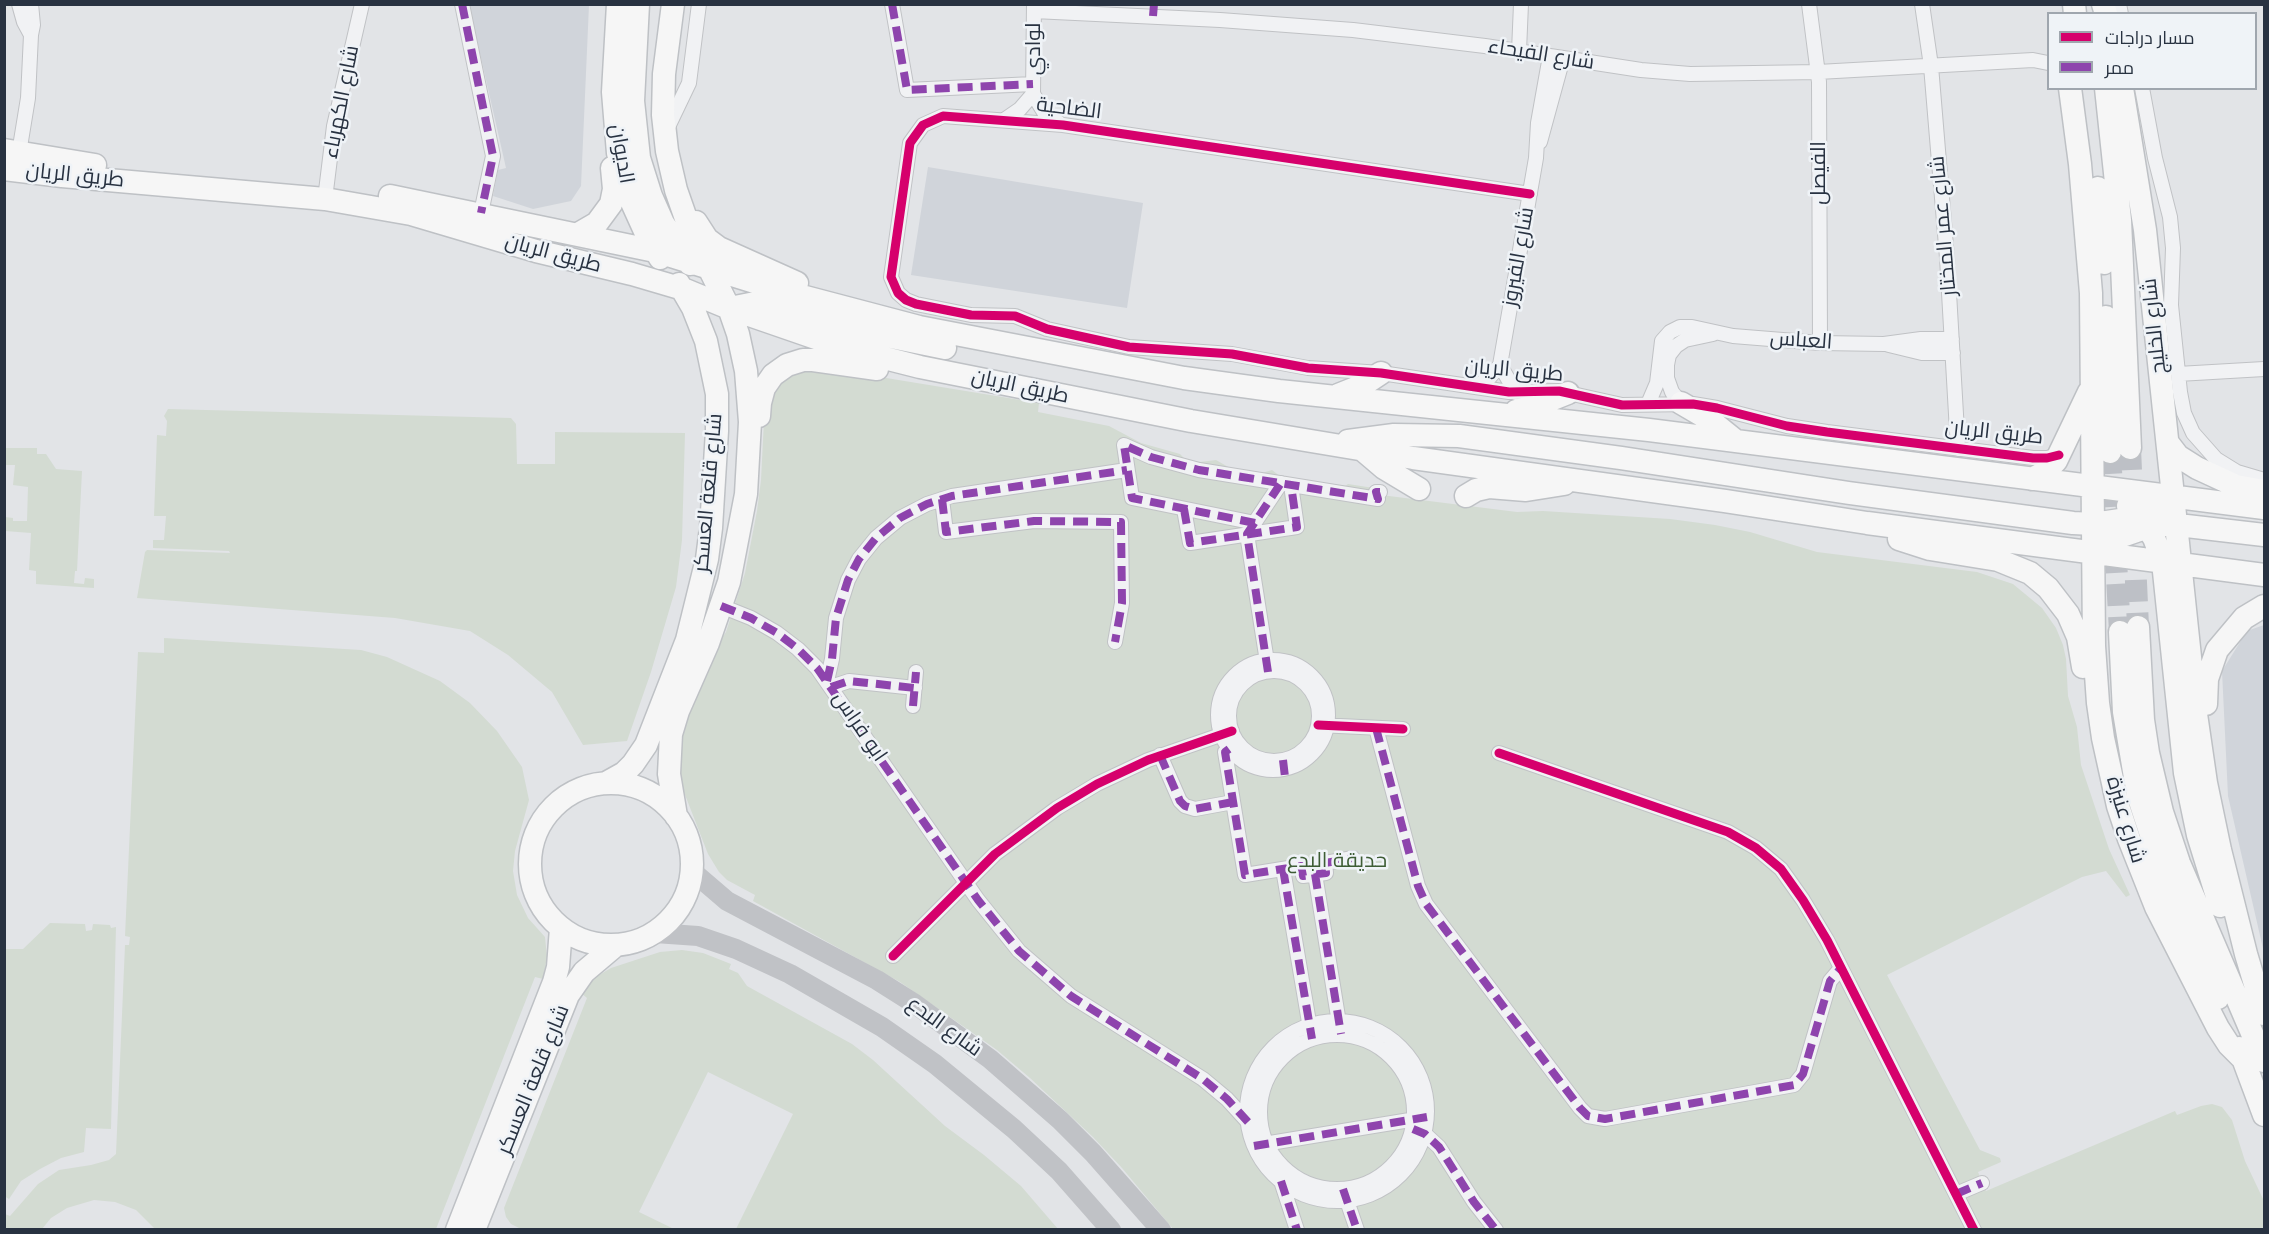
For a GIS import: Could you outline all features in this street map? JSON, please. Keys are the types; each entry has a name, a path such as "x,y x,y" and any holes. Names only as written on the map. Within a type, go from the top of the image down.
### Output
{"main road":[{"name":"الديوان","path":"618,4 613,68 614,117 618,153 625,180 639,218 718,309"},
{"path":"638,4 633,100 635,137 644,177 682,268"},
{"name":"الديوان","path":"671,11 664,74 665,133 670,169 690,230 682,268"},
{"path":"2070,90 2080,164 2089,265 2093,553"},
{"name":"شارع الخليج","path":"2085,90 2102,230 2120,450 2120,220 2106,90"},
{"name":"شارع الخليج","path":"2122,90 2145,230 2178,525 2172,563"},
{"path":"578,234 590,228 602,217 613,197 614,182 606,142 608,129 614,117"},
{"name":"طريق الريان","path":"10,157 101,165 326,193 420,200 578,234 682,268 919,327 1184,378 1279,391 1736,441 2265,508"},
{"path":"670,169 684,185 699,228 713,244 807,287 890,311 919,327"},
{"name":"طريق الريان","path":"326,193 411,214 536,251 633,274 682,268"},
{"name":"طريق الريان","path":"682,268 718,309 845,348 920,367 1078,399 1363,450 1867,523 2172,563 2262,568"},
{"name":"شارع قلعة العسكر","path":"606,783 624,773 646,745 681,657 701,589 711,528 717,412 713,369 682,268"},
{"path":"718,309 756,303 766,304 872,333 980,354 1112,375 1184,378"},
{"path":"706,341 718,309"},
{"path":"718,309 728,349 736,404 729,582"},
{"name":"شارع قلعة العسكر","path":"676,816 669,774 671,734 678,711 708,643 729,582 743,515 748,474 750,422 743,354 718,309"},
{"path":"748,474 758,456 761,395 768,381 787,365 803,360 813,360 885,370 920,367"},
{"path":"1334,396 1354,390 1381,373"},
{"path":"2032,479 2045,472 2060,455 2092,387"},
{"path":"1503,414 1536,406 1568,393"},
{"path":"1682,403 1710,420 1736,441"},
{"path":"1328,444 1394,435 1459,436 1918,503 2093,524 2143,521 2265,535"},
{"path":"2168,443 2178,456 2197,468 2235,486 2265,491"},
{"path":"1363,450 1384,468 1419,489"},
{"path":"1466,496 1483,488 1537,490 1579,480"},
{"path":"2093,487 2117,498 2143,521 2172,563 2206,783 2246,954 2265,1014"},
{"path":"2093,553 2143,521 2174,497"},
{"path":"1867,523 1914,544 2009,563 2039,580 2062,605 2074,624 2086,691 2103,738"},
{"name":"شارع عنيزة","path":"2093,553 2095,674 2103,738 2122,817 2156,907 2218,1028 2254,1061"},
{"path":"2172,563 2181,742 2190,803 2213,886 2227,921 2246,954"},
{"path":"2206,783 2209,751 2206,689 2210,669 2217,650 2235,627 2249,614 2265,606"},
{"name":"شارع عنيزة","path":"2129,630 2127,738 2146,823 2176,904 2254,1061 2265,1115"},
{"path":"606,783 629,785 650,793 676,816 688,836 691,848 692,871 689,889 681,906 655,933 636,941 616,945 587,942 561,928 544,911 534,890 530,866 532,843 542,821 559,802 581,789 606,783"},
{"name":"شارع البدع","path":"692,871 727,902 877,980 915,1004 990,1059 1085,1145 1161,1230"},
{"name":"شارع قلعة العسكر","path":"470,1228 554,982 558,967 561,928"},
{"name":"شارع البدع","path":"655,933 698,936 736,949 790,974 882,1028 953,1078 1014,1129 1059,1171 1112,1230"},
{"name":"شارع قلعة العسكر","path":"470,1228 568,995 584,972 616,945"}],"street":[{"path":"19,4 25,26 31,35"},
{"path":"10,157 28,98 32,4"},
{"name":"شارع الكهرباء","path":"326,193 334,126 362,4"},
{"path":"462,4 494,156 481,213"},
{"path":"665,133 689,83 699,4"},
{"path":"892,4 907,90 1033,89"},
{"path":"1519,51 1521,4"},
{"name":"الفيصل","path":"1809,4 1818,72 1820,343"},
{"name":"شارع عمر المختار","path":"1922,4 1931,66 1958,448"},
{"name":"لوادي","path":"1034,8 1033,89 1044,112 1064,125"},
{"name":"شارع الفيحاء","path":"1034,8 1154,10 1353,30 1519,51 1641,70 1690,74 1818,72 2026,60 2047,63"},
{"name":"شارع الفيروز","path":"1500,365 1537,149 1547,125 1557,57"},
{"name":"لوادي","path":"1004,120 1020,109 1033,89"},
{"name":"شارع الخليج","path":"2142,90 2154,158 2170,217 2173,248 2170,296 2184,413 2207,451 2226,466 2248,476 2265,480"},
{"name":"الضاحية","path":"1036,326 1015,316 971,315 911,302 898,293 891,277 909,148 917,130 929,121 943,116 1064,125 1530,194"},
{"name":"طريق الريان","path":"1036,326 1129,347 1207,352 1308,368 1381,373 1516,393 1550,391 1568,393 1613,404 1682,403 1717,408 1807,430 2040,459 2060,455"},
{"name":"العباس","path":"1648,404 1657,383 1660,347 1665,336 1675,329 1686,326 1718,333 1820,343 1884,344 1921,339 1952,339"},
{"name":"العباس","path":"1682,403 1672,392 1667,378 1666,365 1670,355 1676,346 1685,340 1718,333"},
{"name":"العباس","path":"1884,344 1910,351 1953,353"},
{"path":"1476,387 1490,377 1500,365 1516,393"},
{"path":"2178,374 2265,369"},
{"path":"1251,529 1184,509 1132,498 1124,445 1151,457 1186,467 1378,499 1376,492 1380,492"},
{"path":"915,688 849,681 829,684 840,604 848,580 859,559 876,538 913,510 942,499 1128,470"},
{"path":"1268,666 1251,529 1286,484"},
{"path":"1184,509 1190,543 1251,529 1298,527 1286,484"},
{"path":"942,499 946,532 1034,521 1121,522 1122,603 1116,642"},
{"name":"ابو فراس","path":"721,606 751,618 777,633 808,658 829,684 1005,935 1051,981 1091,1010 1203,1079 1227,1099 1248,1122"},
{"path":"1268,666 1293,676 1307,686 1316,700 1323,725"},
{"path":"1268,666 1252,677 1235,695 1226,732 1229,749 1242,761 1258,769 1284,769"},
{"path":"914,706 916,672"},
{"path":"1323,725 1403,729"},
{"path":"1284,769 1292,758 1306,748 1323,725"},
{"path":"1376,728 1419,886 1426,904 1588,1116 1605,1119 1794,1085 1803,1074 1830,981 1841,968"},
{"path":"893,956 1002,848 1057,808 1097,784 1160,755 1226,732"},
{"path":"1226,732 1251,754 1284,769"},
{"path":"1229,749 1225,752 1245,875 1301,866 1303,876 1326,873 1325,863 1353,858"},
{"path":"1499,753 1713,826 1743,839 1769,858 1791,882 1816,919 1974,1230"},
{"path":"1160,755 1180,801 1185,806 1195,809 1233,802"},
{"path":"1283,869 1311,1032"},
{"path":"1315,874 1340,1028"},
{"path":"1351,1022 1374,1029 1404,1050 1422,1081 1428,1105 1420,1125 1415,1156 1391,1184 1370,1195 1312,1197 1281,1182 1265,1165 1260,1145 1248,1122 1248,1097 1261,1063 1287,1036 1340,1028 1351,1022"},
{"path":"1311,1032 1284,1055 1266,1081 1260,1102 1260,1145 1302,1181 1345,1195"},
{"path":"1260,1145 1420,1125"},
{"path":"1420,1125 1439,1147 1474,1202 1496,1230"},
{"path":"1281,1182 1297,1230"},
{"path":"1956,1194 1982,1183"},
{"path":"1345,1195 1357,1230"}],"shaded area":[{"path":"469,5 589,5 581,186 571,201 533,209 493,196 498,170 506,168"},
{"path":"928,167 1143,203 1127,308 911,275"},
{"path":"2264,625 2264,953 2228,796 2222,671 2247,631"}],"green space":[{"name":"حديقة البدع","path":"793,368 874,376 1039,403 1038,412 1109,426 1141,443 1180,454 1186,460 1200,462 1216,460 1230,468 1262,473 1272,470 1281,477 1344,487 1348,484 1380,489 1381,495 1517,512 1543,511 1670,519 1715,525 1750,532 1817,552 1977,572 2013,584 2042,608 2056,628 2063,645 2068,696 2077,727 2081,765 2109,849 2130,895 2126,897 2106,871 2082,877 1887,975 1980,1150 2000,1158 2001,1162 1978,1172 1986,1191 2175,1111 2177,1115 2212,1104 2222,1107 2232,1120 2245,1161 2264,1201 2264,1229 1173,1229 1093,1137 997,1050 900,982 753,901 755,895 727,880 708,854 682,787 681,732 709,657 726,632 745,573 761,480 765,400"},
{"path":"168,409 511,418 516,424 517,464 555,464 555,432 685,433 682,540 676,587 651,672 627,741 583,745 552,692 508,655 470,631 395,618 137,598 147,550 230,553 229,551 153,548 153,540 164,540 166,516 154,516 157,435 166,436 167,421 164,416"},
{"path":"5,448 37,448 37,454 46,454 56,469 82,471 77,571 75,571 74,583 84,584 85,578 94,579 94,588 36,584 36,571 29,570 31,533 5,531 5,517 13,518 13,521 27,521 28,487 13,485 15,465 5,465"},
{"path":"164,638 361,650 387,657 440,681 470,703 497,731 522,767 529,800 515,851 513,871 517,895 528,918 545,937 547,957 543,979 535,977 436,1229 155,1229 136,1210 115,1202 94,1200 67,1208 51,1218 42,1229 5,1229 5,1214 10,1216 38,1184 59,1170 109,1160 116,1154 125,945 129,945 130,937 125,936 138,652 164,653"},
{"path":"50,923 85,924 86,931 92,930 93,924 116,927 111,1129 86,1128 84,1152 61,1158 40,1169 21,1181 9,1199 4,1196 5,949 23,949"},
{"path":"682,950 703,953 731,964 729,969 738,973 747,986 852,1044 873,1060 945,1126 1021,1186 1058,1229 736,1229 793,1114 708,1072 639,1212 674,1229 521,1229 511,1224 504,1208 587,998 581,993 594,978 611,968 660,952"}],"tunnel":[{"path":"2130,448 2138,627"},
{"path":"2110,452 2120,632"}],"marked path":[{"path":"462,4 493,156 481,213"},
{"path":"892,4 907,90 1033,84"},
{"path":"1153,16 1154,4"},
{"path":"1255,523 1132,498 1124,445 1151,457 1199,470 1378,499 1376,492 1380,492"},
{"path":"827,681 832,659 836,618 848,580 859,559 876,538 900,518 927,504 952,496 1127,470"},
{"path":"1268,672 1247,534 1281,483"},
{"path":"1184,509 1190,543 1297,527 1291,485"},
{"path":"942,499 946,532 1034,521 1121,522 1122,603 1115,642"},
{"path":"721,606 751,618 777,633 817,668 978,900 1019,951 1071,996 1203,1079 1227,1099 1248,1122"},
{"path":"913,706 916,672"},
{"path":"831,687 849,681 915,688"},
{"path":"1376,728 1418,886 1426,904 1588,1116 1605,1119 1794,1085 1803,1074 1830,981 1841,968"},
{"path":"1229,749 1225,752 1245,875 1301,866 1303,876 1326,873 1325,863 1353,858"},
{"path":"1160,755 1180,801 1185,806 1195,809 1233,802"},
{"path":"1283,760 1285,777"},
{"path":"1283,869 1312,1039"},
{"path":"1315,874 1341,1034"},
{"path":"1254,1146 1427,1117"},
{"path":"1413,1129 1425,1134 1439,1147 1474,1202 1496,1230"},
{"path":"1281,1181 1297,1230"},
{"path":"1956,1194 1982,1183"},
{"path":"1343,1189 1357,1230"}],"cycle path":[{"path":"1530,194 1063,125 943,116 923,125 910,143 891,277 898,293 906,300 916,304 971,315 1015,316 1047,329 1129,347 1232,354 1308,368 1381,373 1509,392 1559,391 1622,405 1693,404 1787,426 1827,432 2033,458 2059,455"},
{"path":"1318,725 1403,729"},
{"path":"893,956 995,854 1057,808 1097,784 1148,760 1232,731"},
{"path":"1499,753 1728,832 1756,848 1781,869 1827,940 1974,1230"}]}
